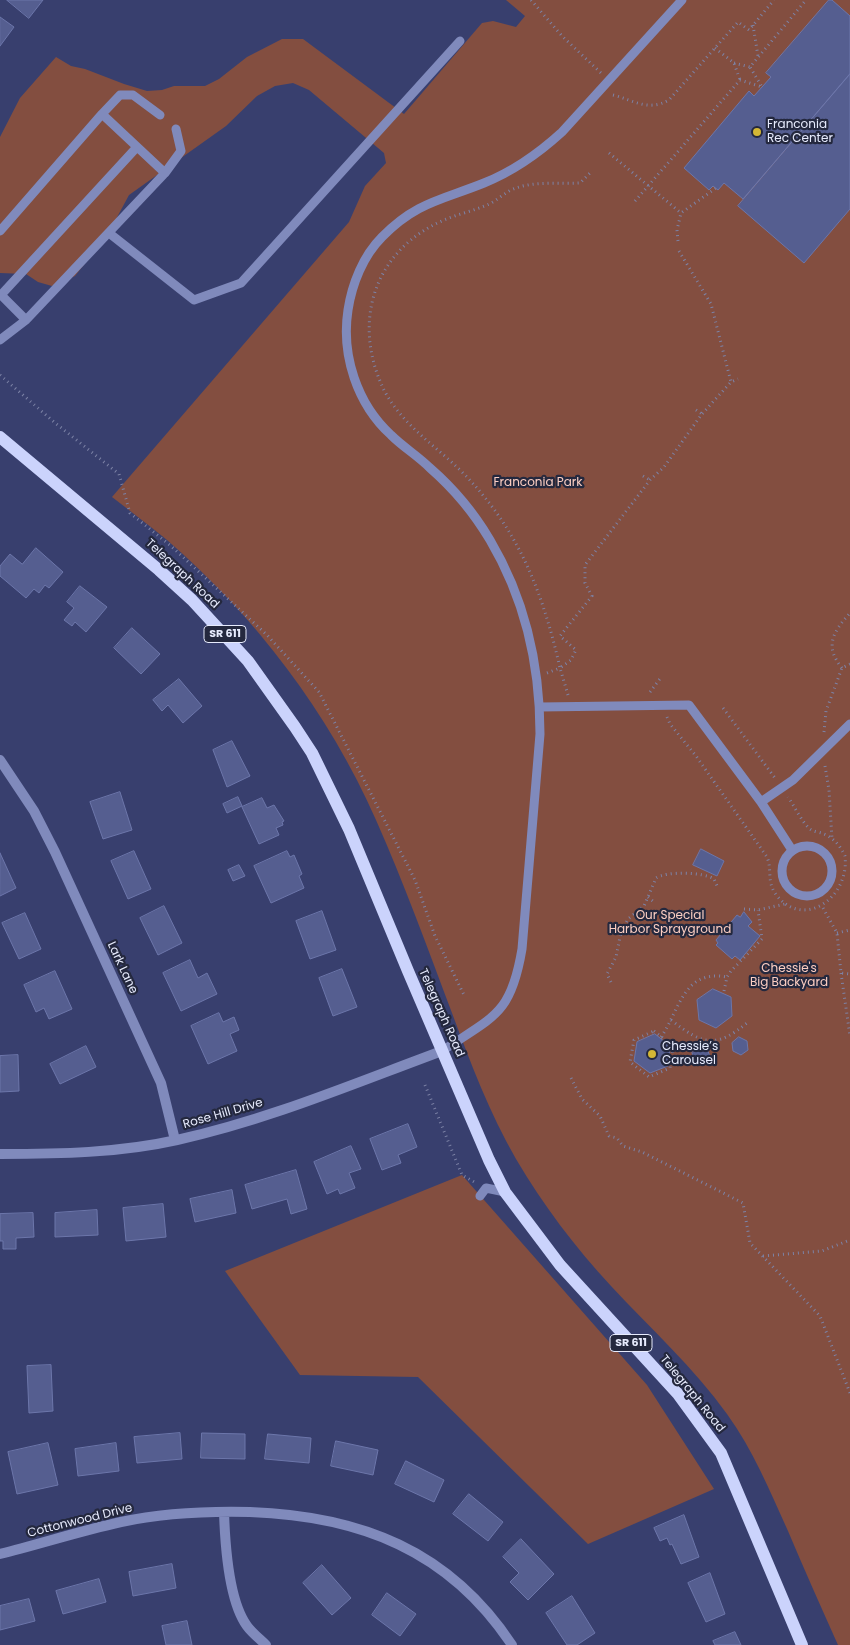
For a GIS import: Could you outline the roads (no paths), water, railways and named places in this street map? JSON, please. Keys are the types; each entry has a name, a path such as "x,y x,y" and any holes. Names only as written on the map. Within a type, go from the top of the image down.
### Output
{"main road":[{"name":"Telegraph Road","path":"0,437 160,570 226,635 248,661 295,727 328,783 349,829 442,1051 489,1160 505,1192 560,1265 678,1394 721,1453 802,1645"}],"street":[{"name":"Lark Lane","path":"0,760 34,811 161,1083 175,1140"},
{"name":"Rose Hill Drive","path":"0,1154 113,1150 175,1140 228,1128 442,1051"},
{"name":"Cottonwood Drive","path":"0,1554 121,1522 164,1515 224,1512 303,1516 345,1524 379,1535 415,1552 447,1573 475,1598 512,1645"},
{"path":"224,1512 226,1556 237,1604 247,1625 266,1645"}],"lane":[{"path":"442,1051 499,1012 512,993 517,977 522,949 539,744 540,707 530,636 521,604 508,573 489,538 453,490 390,434 374,416 354,379 348,355 346,322 350,298 362,266 380,239 397,222 428,202 483,184 519,166 545,147 562,132 682,0"},
{"path":"109,233 194,300 241,283 460,41"},
{"path":"0,231 120,95 133,95 160,115"},
{"path":"102,114 165,173"},
{"path":"0,340 26,320 165,173 182,151 176,128"},
{"path":"26,320 1,295 138,147"},
{"path":"540,707 689,705 761,802 792,850"},
{"path":"761,802 793,780 850,724"},
{"path":"810,846 826,854 832,872 825,889 808,896 791,891 782,875 782,865 792,850 810,846"},
{"path":"480,1196 486,1188 505,1192"}],"place":[{"name":"Franconia Rec Center","path":"757,132"},
{"name":"Chessie’s Carousel","path":"652,1054"}],"park label":[{"name":"Franconia Park","path":"538,483"},
{"name":"Our Special Harbor Sprayground","path":"670,923"},
{"name":"Chessie's Big Backyard","path":"789,976"}]}
